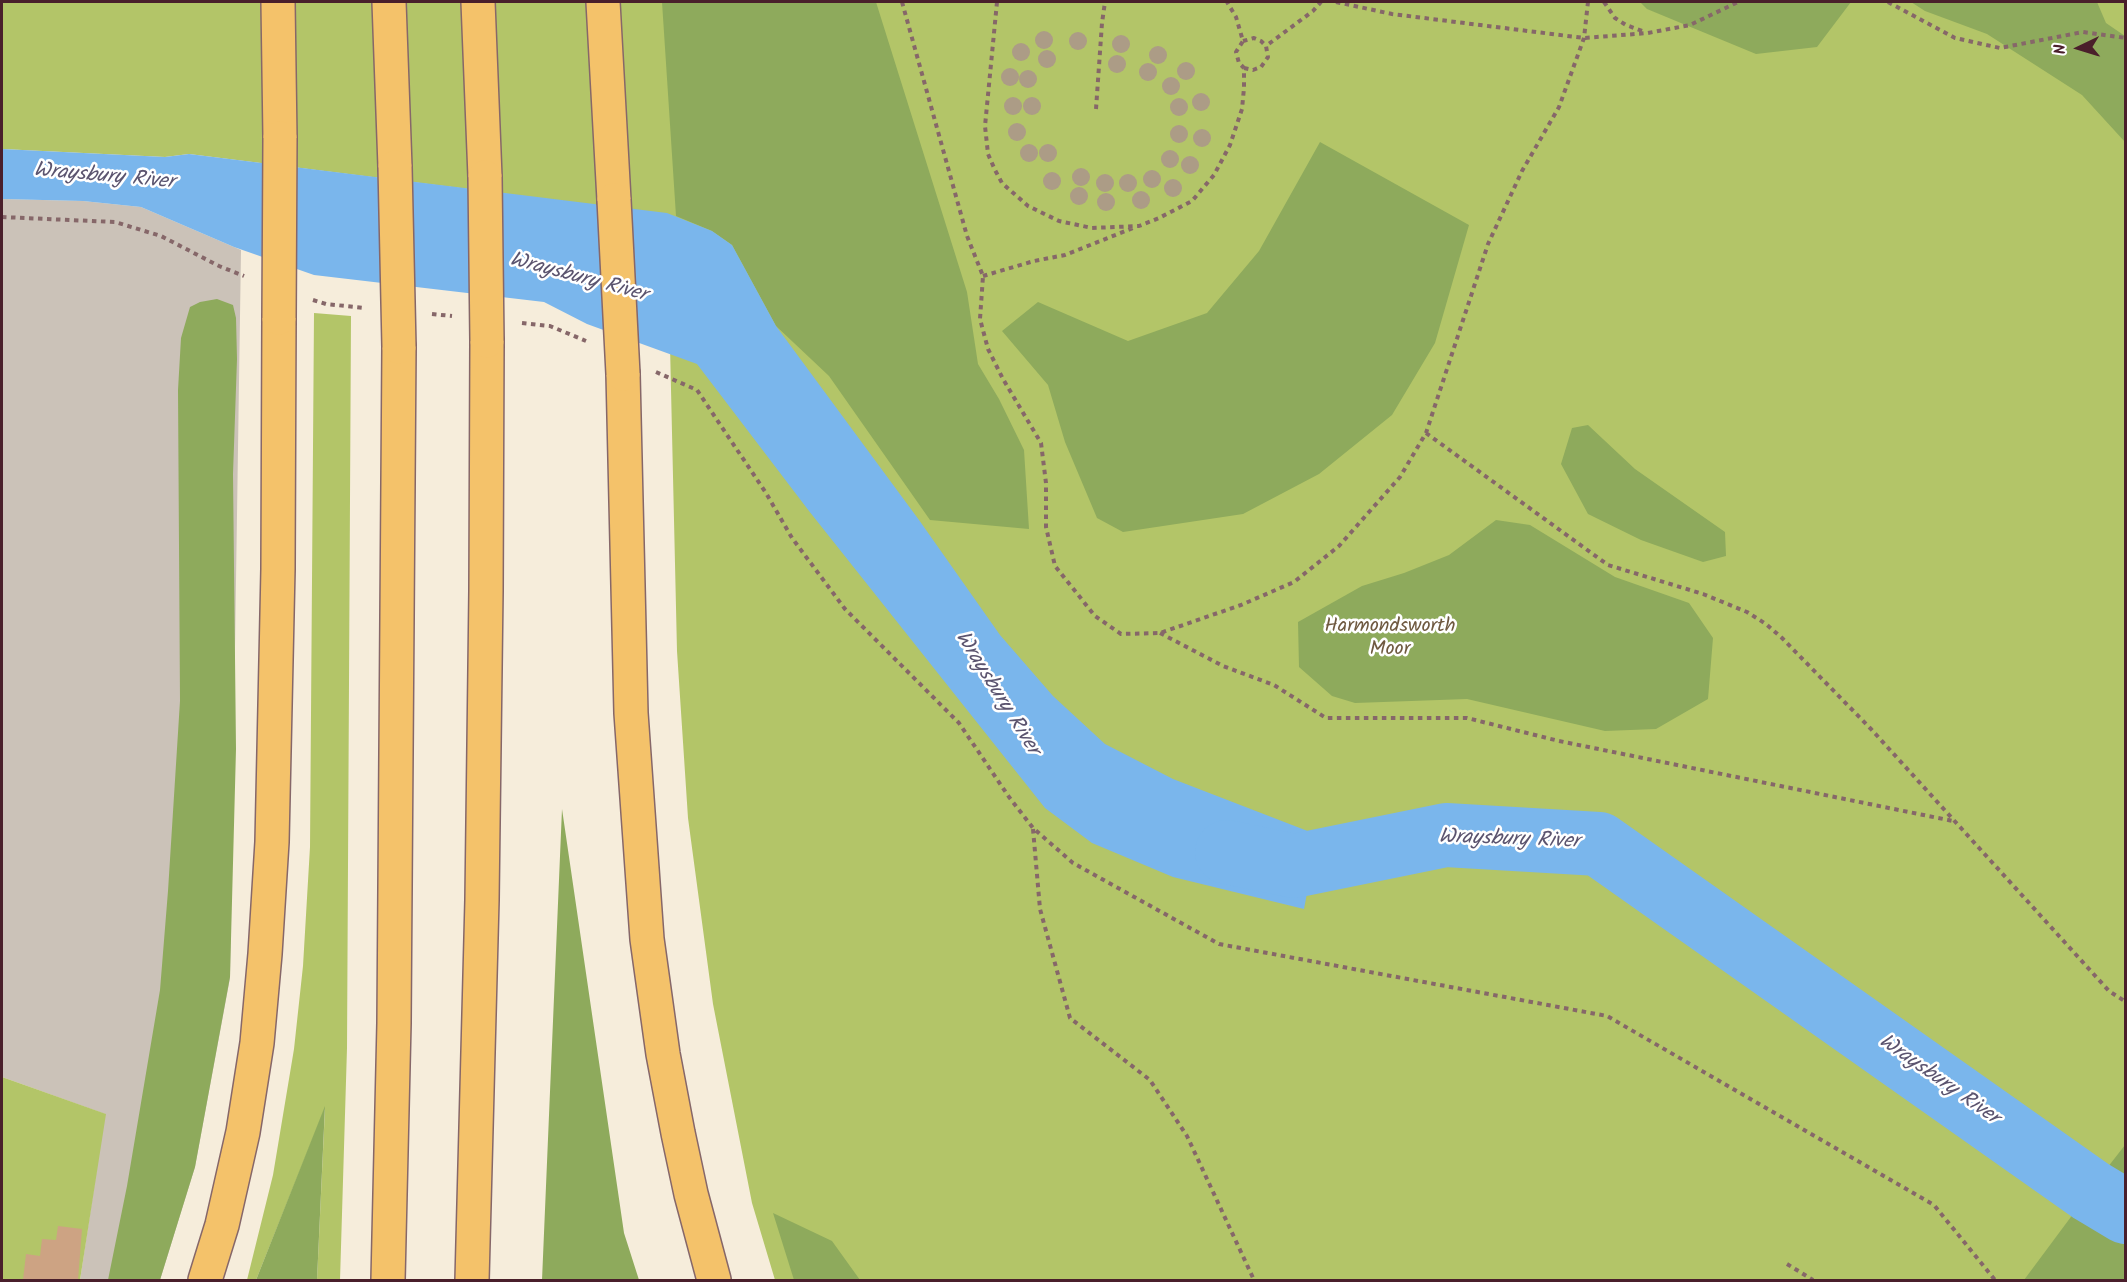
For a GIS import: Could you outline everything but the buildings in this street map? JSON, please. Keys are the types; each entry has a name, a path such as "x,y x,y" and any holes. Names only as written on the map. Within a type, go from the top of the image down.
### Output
{"highway":[{"path":"205,1281 222,1225 243,1132 257,1043 273,818 278,581 280,138 278,2"},
{"path":"388,1281 394,975 399,347 389,2"},
{"path":"472,1281 482,900 486,591 485,177 478,2"},
{"path":"603,2 623,374 631,713 647,939 663,1054 678,1133 714,1281"}],"path":[{"path":"902,2 966,236 983,276 980,319 988,349 1041,443 1046,483 1046,527 1055,566 1095,616 1121,634 1160,633 1241,605 1294,582 1339,546 1400,477 1426,433 1488,244 1522,171 1559,107 1584,38 1588,2"},
{"path":"997,2 985,126 988,154 1002,183 1028,206 1059,221 1092,228 1139,225"},
{"path":"1096,109 1105,2"},
{"path":"1227,2 1236,17 1243,41"},
{"path":"1266,46 1313,11 1321,2"},
{"path":"1336,2 1392,14 1584,38 1648,33 1690,25 1738,2"},
{"path":"1604,2 1615,18 1626,25 1648,33"},
{"path":"1888,2 1954,38 2000,48 2083,32 2126,38"},
{"path":"1257,39 1266,46 1268,54 1263,66 1254,70 1244,68 1238,61 1236,52 1243,41 1257,39"},
{"path":"983,276 1034,261 1065,255 1192,201 1214,175 1230,145 1242,109 1244,68"},
{"path":"2,217 116,222 161,236 219,266 252,279"},
{"path":"305,298 326,304 373,309"},
{"path":"420,313 456,316"},
{"path":"514,322 550,326 592,344"},
{"path":"655,371 698,390 766,493 792,538 845,609 959,723 1033,828 1073,862 1219,945 1607,1016 1934,1205 1995,1281"},
{"path":"1426,433 1608,565 1703,594 1747,612 1766,624 1871,729 2109,991 2126,1002"},
{"path":"1160,633 1223,666 1274,685 1326,718 1467,718 1558,741 1954,822"},
{"path":"1033,828 1040,909 1070,1018 1150,1080 1187,1136 1254,1281"},
{"path":"1787,1264 1813,1281"}],"shaded area":[{"path":"2,199 83,201 141,207 241,250 230,978 195,1167 160,1280 80,1280 105,1114 2,1077"}],"green space":[{"name":"Harmondsworth Moor","path":"2,2 2125,2 2125,1280 775,1280 752,1203 713,1004 688,818 677,651 667,214 189,154 165,157 2,149"},
{"path":"662,2 876,2 967,292 978,364 999,399 1024,450 1029,529 930,520 829,376 776,326 732,245 712,231 676,216"},
{"path":"1640,2 1851,2 1817,47 1756,54 1647,9"},
{"path":"1911,2 2097,2 2106,23 2125,36 2125,142 2082,95 1987,34 1925,11"},
{"path":"1320,142 1469,225 1435,343 1392,415 1319,474 1243,514 1123,532 1097,518 1065,442 1048,385 1002,331 1038,302 1128,341 1207,313 1259,251"},
{"path":"217,299 233,305 236,318 237,359 233,474 236,749 230,977 195,1167 160,1280 108,1280 127,1186 160,990 168,891 180,701 178,390 181,338 190,307 200,302"},
{"path":"314,313 351,316 347,1048 340,1280 317,1280 325,1108 256,1280 247,1280 273,1175 294,1049 303,966 310,847"},
{"path":"1588,425 1635,469 1725,532 1726,556 1703,562 1641,540 1588,514 1561,464 1572,428"},
{"path":"1496,520 1530,525 1615,577 1689,603 1713,638 1708,699 1656,729 1605,731 1467,699 1355,703 1332,696 1299,667 1298,622 1362,586 1404,573 1449,555"},
{"path":"562,809 624,1233 639,1280 542,1280"},
{"path":"2,1077 106,1114 80,1280 2,1280"},
{"path":"325,1106 317,1280 256,1280"},
{"path":"2125,1145 2125,1280 2024,1280 2111,1163"},
{"path":"773,1213 832,1241 860,1280 794,1280"}],"water":[{"path":"2,149 165,157 189,154 667,213 712,231 732,245 776,326 919,520 1000,635 1053,696 1105,744 1173,779 1318,835 1304,909 1173,877 1092,843 1045,808 809,511 697,364 587,324 544,302 314,275 234,247 141,207 83,201 2,199"}],"waterway":[{"name":"Wraysbury River","path":"1227,852 1294,866 1446,835 1599,844 2091,1191 2126,1212"}]}
